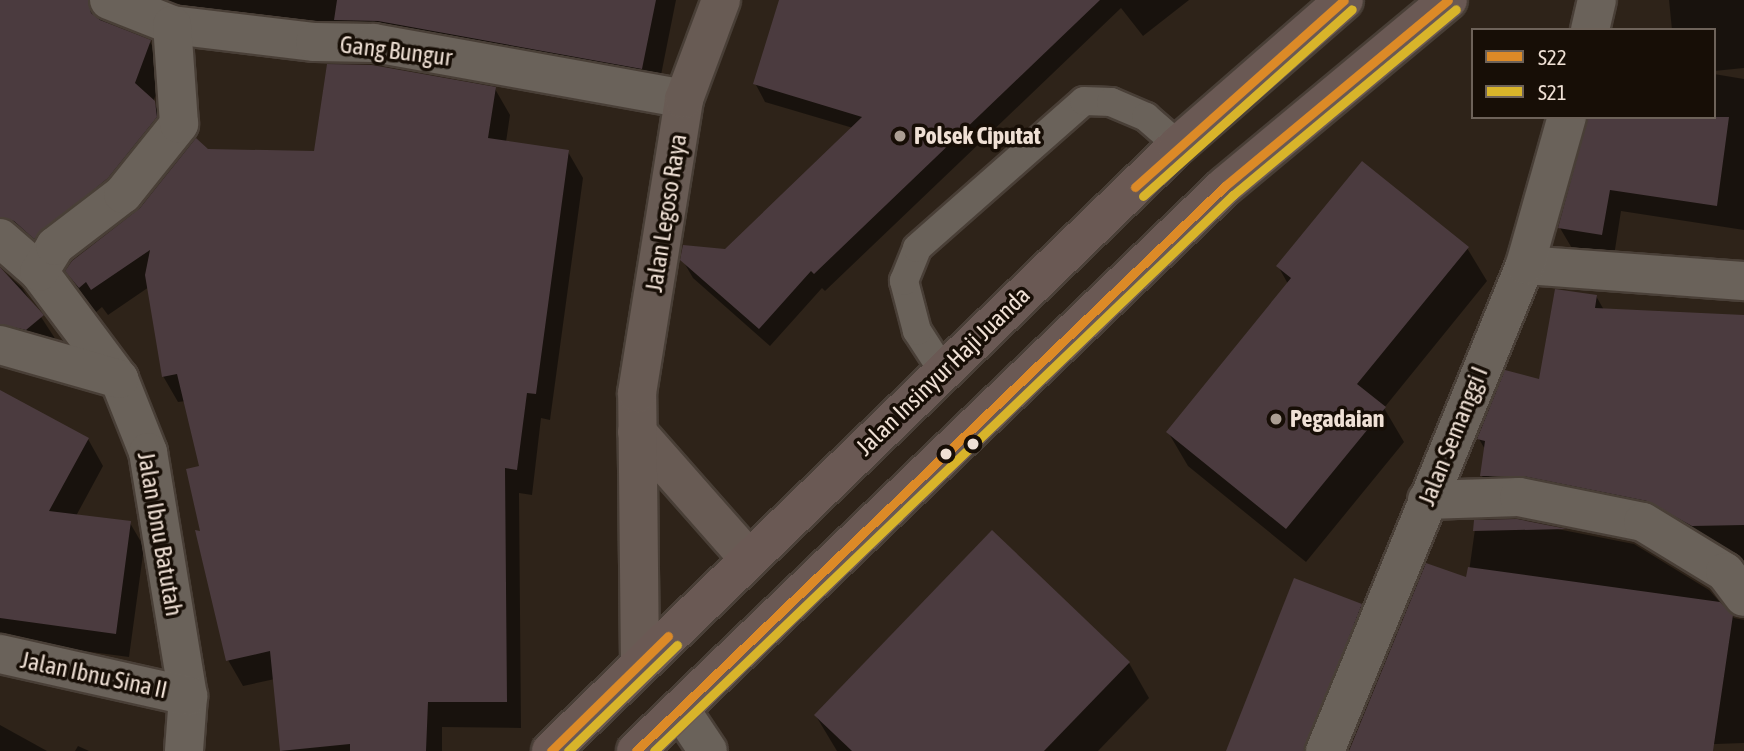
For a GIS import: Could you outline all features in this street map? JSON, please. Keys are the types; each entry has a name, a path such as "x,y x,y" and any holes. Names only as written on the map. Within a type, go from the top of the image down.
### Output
{"highway":[{"name":"Jalan Insinyur Haji Juanda","path":"551,751 1178,145 1344,0"},
{"path":"636,751 1225,186 1448,0"}],"street":[{"name":"Gang Bungur","path":"109,0 172,25 315,42 374,43 684,99"},
{"name":"Jalan Legoso Raya","path":"640,663 637,393 684,99 721,0"},
{"path":"1590,28 1597,0"},
{"path":"39,272 55,246 123,194 179,124 172,25"},
{"name":"Jalan Semanggi I","path":"1325,751 1426,500 1525,265 1566,119"},
{"name":"Jalan Ibnu Batutah","path":"0,239 39,272 119,379 148,452 188,696 184,751"},
{"path":"1525,265 1744,281"},
{"path":"0,345 119,379"},
{"path":"637,432 748,558"},
{"path":"1426,500 1518,497 1643,522 1725,572 1744,597"},
{"name":"Jalan Ibnu Sina II","path":"0,654 188,696"},
{"path":"680,709 708,751"}],"lane":[{"path":"943,371 917,331 904,281 916,248 1084,101 1111,102 1146,117 1178,145"}],"building":[{"path":"0,0 88,0 91,13 100,20 151,40 135,83 155,101 157,117 108,178 34,239 14,221 0,217"},
{"path":"337,0 656,0 642,69 378,21 334,20"},
{"path":"779,0 1100,0 814,274 811,271 759,329 680,260 683,245 725,249 862,117 753,84"},
{"path":"327,64 372,65 496,87 488,138 569,150 536,394 527,393 517,470 505,468 507,702 428,702 426,751 350,751 350,744 280,751 270,651 226,661 195,530 200,531 186,469 199,466 177,374 162,377 145,275 150,250 91,290 86,282 79,288 65,271 72,261 140,208 196,138 208,149 314,151"},
{"path":"1729,117 1717,206 1610,190 1602,235 1558,228 1587,119"},
{"path":"1362,161 1469,247 1357,384 1386,407 1286,529 1166,432 1291,278 1276,266"},
{"path":"0,267 44,315 26,330 0,324"},
{"path":"1555,289 1597,295 1595,308 1744,315 1744,525 1692,526 1647,501 1523,476 1480,476 1485,441 1477,439 1505,370 1539,379"},
{"path":"0,390 89,438 49,511 131,521 116,634 0,618"},
{"path":"1517,519 1567,529 1473,531 1474,520"},
{"path":"992,530 1130,662 1044,751 852,751 814,715"},
{"path":"1426,563 1466,577 1468,567 1720,602 1733,615 1713,751 1349,751"},
{"path":"1294,578 1362,604 1304,751 1226,751"}],"transit line":[{"name":"S22","path":"1135,187 1344,0"},
{"name":"S22","path":"636,751 1225,186 1448,0"},
{"name":"S21","path":"1143,196 1352,9"},
{"name":"S21","path":"654,751 1233,195 1456,9"},
{"name":"S22","path":"551,751 668,636"},
{"name":"S21","path":"568,751 677,645"}],"place":[{"name":"Polsek Ciputat","path":"900,136"},
{"name":"Pegadaian","path":"1276,419"}]}
